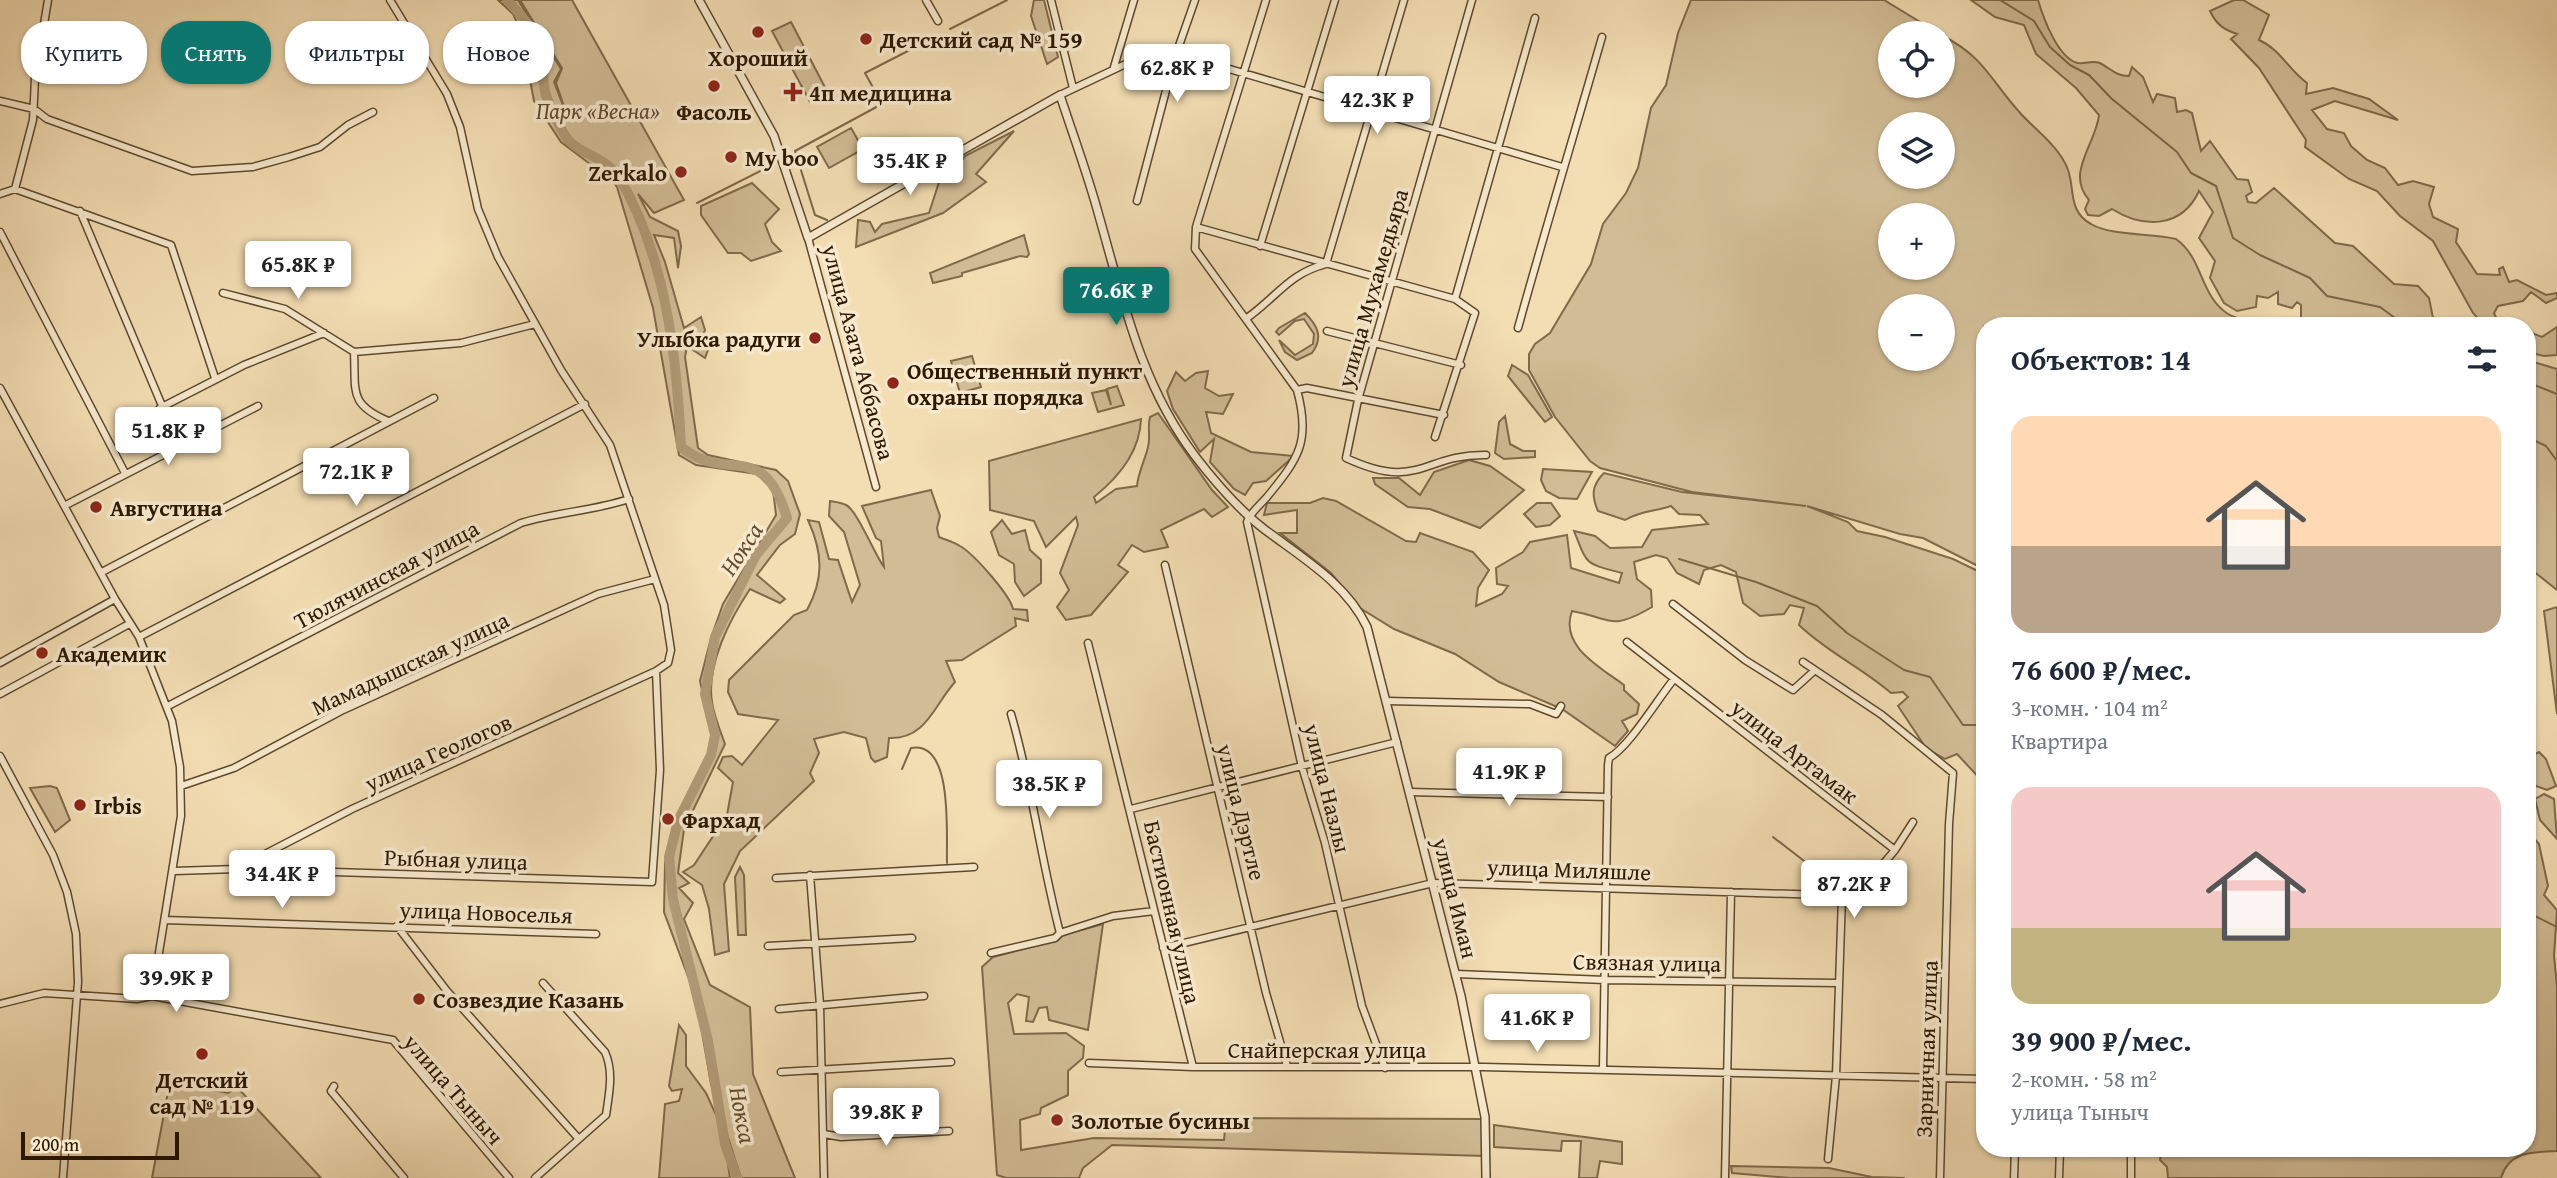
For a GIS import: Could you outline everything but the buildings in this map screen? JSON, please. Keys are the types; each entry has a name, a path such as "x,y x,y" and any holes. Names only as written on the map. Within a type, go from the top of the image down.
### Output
{"street":[{"path":"15,189 34,109 35,78 48,0"},
{"path":"390,0 447,93 460,127 481,218 498,257 535,324 610,445 664,605 671,650 668,663 656,671"},
{"name":"улица Азата Аббасова","path":"699,0 778,145 808,238 876,487"},
{"path":"926,0 938,21"},
{"path":"1051,0 1075,86"},
{"path":"1114,67 1134,0"},
{"path":"1137,201 1174,60 1195,0"},
{"path":"1249,516 1297,459 1302,448 1304,414 1297,390 1247,317 1195,249 1196,228 1266,0"},
{"path":"1261,246 1335,0"},
{"path":"1326,264 1404,0"},
{"name":"улица Мухамедьяра","path":"1472,0 1358,400 1346,458 1373,470 1394,474 1415,473 1471,455 1486,455"},
{"path":"1455,299 1535,18"},
{"path":"1518,328 1562,167 1578,128 1602,37"},
{"path":"808,238 1075,86 1132,61 1174,60 1209,64 1499,146 1562,167"},
{"name":"улица Иман","path":"1060,95 1098,212 1137,349 1158,400 1206,471 1249,516 1319,570 1363,617 1456,974 1485,1117 1486,1178"},
{"path":"0,101 34,109 47,119 192,171 253,167 310,150 373,112"},
{"path":"0,194 15,189 171,245 215,378"},
{"path":"80,211 160,408 179,446"},
{"path":"1196,228 1455,299 1475,313 1461,365 1435,437"},
{"path":"0,232 125,473"},
{"path":"1247,317 1270,301 1296,274 1326,264"},
{"path":"223,293 285,309 354,352 461,343 535,324"},
{"path":"1327,331 1461,365"},
{"path":"160,408 215,378 324,333"},
{"path":"354,352 357,392 361,406 365,411 388,421"},
{"path":"0,388 115,599 139,637 168,706 181,786 174,871 152,996"},
{"path":"1297,390 1307,388 1444,415"},
{"path":"102,572 435,398"},
{"path":"139,637 585,404"},
{"path":"66,505 258,406"},
{"name":"Тюлячинская улица","path":"168,706 521,523 550,514 600,509 629,499"},
{"name":"улица Назлы","path":"1249,516 1247,522 1252,552 1302,767 1340,907 1362,1006 1385,1068"},
{"name":"улица Дэртле","path":"1165,565 1253,928 1266,993 1287,1066"},
{"name":"Мамадышская улица","path":"181,786 234,768 341,712 598,594 655,579"},
{"path":"0,663 115,599"},
{"path":"1673,604 1745,660 1788,688 1793,690 1814,671"},
{"path":"0,694 129,624"},
{"name":"улица Аргамак","path":"1627,642 1895,850"},
{"name":"Бастионная улица","path":"1088,643 1193,1067"},
{"name":"Зарничная улица","path":"1803,662 1882,715 1953,772 1949,824 1941,1178"},
{"name":"улица Геологов","path":"237,869 352,809 656,671"},
{"name":"Рыбная улица","path":"174,871 237,869 652,882 660,770 656,671"},
{"path":"1603,1069 1609,758 1626,746 1647,712 1674,679"},
{"path":"1387,701 1530,704 1556,713 1561,706"},
{"path":"1012,714 1059,933"},
{"path":"1131,809 1397,742"},
{"path":"0,756 48,845 67,892 76,934 76,995 63,1178"},
{"path":"1410,792 1608,797"},
{"path":"1895,850 1913,822"},
{"name":"улица Миляшле","path":"1163,948 1433,883 1856,896 1895,850"},
{"path":"776,878 974,867"},
{"path":"810,875 820,1005 824,1178"},
{"path":"1725,1178 1731,892"},
{"path":"1828,1159 1836,1076 1842,896"},
{"path":"991,953 1055,938 1059,933 1112,916 1154,911"},
{"name":"улица Новоселья","path":"165,920 596,934"},
{"path":"397,926 447,991 578,1138"},
{"path":"768,946 912,938"},
{"name":"Связная улица","path":"1456,974 1605,980 1838,983"},
{"path":"534,1178 606,1115 610,1064 600,1044 543,983"},
{"name":"улица Тыныч","path":"0,1004 31,994 137,999 152,996 393,1040 509,1178"},
{"path":"779,1009 924,996"},
{"path":"780,1072 951,1062"},
{"name":"Снайперская улица","path":"1089,1063 1193,1067 1603,1069 1976,1079"},
{"path":"334,1086 331,1091 404,1178"},
{"path":"824,1134 841,1137 949,1131"},
{"path":"2014,1178 2015,1157"},
{"path":"2059,1178 2060,1157"},
{"path":"2131,1157 2131,1178"}],"green space":[{"path":"498,0 518,0 531,21 516,21 513,14"},
{"name":"Парк «Весна»","path":"520,0 572,0 684,200 654,213 638,194 650,217 678,231 681,246 678,268 674,238 654,235 665,262 684,328 701,317 705,330 702,339 708,350 705,358 687,346 685,357 698,448 708,455 776,470 788,481 800,514 795,534 780,545 757,575 785,599 780,603 750,589 721,643 711,688 716,718 725,744 684,829 678,873 689,883 679,888 693,903 684,919 710,985 750,1007 753,1074 795,1178 741,1178 711,1084 696,998 664,912 665,863 676,821 708,755 712,736 700,681 711,638 723,604 776,515 773,490 757,474 696,465 679,455 653,308 617,187 606,171 590,164 561,142 534,101 531,84 554,82 568,118 556,83 562,68 554,55 554,21 533,21"},
{"path":"1034,0 1044,0 1058,57 1047,64 1031,16"},
{"path":"1691,0 1884,0 1918,21 1878,21 1878,98 1955,98 1955,43 1957,44 1979,62 2011,103 2061,156 2068,171 2075,204 2083,218 2109,231 2176,239 2192,256 2212,297 2233,317 1976,317 1976,565 1923,538 1900,534 1807,506 1848,522 1857,531 1953,559 1976,570 1976,774 1957,754 1945,759 1926,748 1898,706 1908,697 1903,692 1891,693 1799,625 1804,608 1790,605 1784,614 1760,616 1743,603 1736,572 1721,565 1704,570 1699,584 1677,573 1667,558 1656,555 1634,562 1637,579 1651,590 1652,607 1619,621 1572,611 1571,635 1576,645 1594,663 1624,685 1624,690 1639,704 1637,714 1622,721 1628,731 1615,746 1562,709 1499,682 1455,654 1394,629 1360,608 1331,573 1280,533 1297,533 1297,510 1264,515 1267,503 1310,503 1323,498 1336,501 1406,541 1416,542 1420,533 1473,552 1489,570 1478,588 1476,606 1502,594 1508,586 1497,584 1496,568 1523,552 1530,542 1567,535 1571,568 1619,583 1622,573 1589,561 1574,531 1595,536 1610,548 1642,547 1652,530 1708,524 1700,515 1679,514 1671,506 1637,514 1625,520 1598,511 1594,490 1604,473 1682,492 1806,506 1692,492 1600,468 1590,461 1555,417 1529,370 1529,354 1535,344 1550,333 1591,264 1603,224 1626,193 1638,168 1651,108 1666,85 1678,33"},
{"path":"1971,0 2038,0 2052,36 2071,60 2078,63 2100,63 2124,76 2129,76 2132,67 2143,77 2153,102 2157,94 2175,98 2177,112 2186,110 2192,113 2201,151 2210,141 2237,179 2248,180 2252,192 2246,196 2248,202 2256,203 2274,188 2335,243 2353,246 2394,284 2418,286 2429,298 2433,317 2301,317 2301,305 2297,302 2292,308 2278,304 2278,292 2268,298 2257,296 2256,307 2237,311 2224,303 2210,278 2215,261 2199,238 2213,212 2199,191 2183,212 2161,221 2137,220 2112,209 2099,216 2088,215 2085,209 2089,200 2082,190 2081,169 2099,115 2076,88 2036,54 2024,25 1995,17"},
{"path":"2234,0 2243,0 2269,15 2259,40 2273,49 2307,83 2306,94 2333,88 2369,99 2398,120 2335,101 2312,110 2327,129 2344,133 2351,146 2367,160 2385,168 2398,185 2413,181 2434,187 2429,204 2433,217 2458,229 2456,242 2477,274 2500,275 2499,269 2503,267 2509,282 2517,280 2546,295 2557,293 2557,298 2546,303 2531,292 2523,301 2498,306 2494,313 2496,317 2477,317 2433,241 2400,216 2377,191 2349,179 2305,147 2306,140 2259,68 2231,39 2237,34 2221,26 2210,11"},
{"path":"791,22 828,93 810,102 772,31"},
{"path":"554,58 561,69 554,82"},
{"path":"851,128 863,149 829,168 817,147"},
{"path":"1014,131 976,174 986,182 943,213 856,247 858,220 870,222 875,232 882,224 929,213 942,173 961,162 965,156"},
{"path":"752,183 779,209 765,224 772,242 781,251 751,261 741,253 728,253 701,215 701,206"},
{"path":"1024,235 1029,254 1027,257 1020,256 933,283 930,273"},
{"path":"1305,313 1316,327 1318,342 1312,353 1297,360 1285,352 1279,340 1295,355 1313,344 1314,334 1304,319 1295,321 1279,335 1276,332"},
{"path":"2557,327 2557,355 2536,354 2536,335 2542,337"},
{"path":"972,356 981,387 960,393 951,361"},
{"path":"2536,363 2557,369 2557,590 2536,573"},
{"path":"1512,365 1528,375 1552,417 1545,422 1508,376"},
{"path":"1208,371 1205,388 1219,396 1233,394 1223,414 1206,412 1211,433 1251,452 1294,456 1266,481 1253,483 1245,495 1234,489 1210,462 1214,439 1200,452 1173,409 1167,391 1176,372 1185,381 1196,373"},
{"path":"1117,386 1124,405 1098,412 1092,393 1106,390 1111,405 1107,389"},
{"path":"1158,413 1212,490 1228,507 1212,517 1204,509 1161,530 1168,547 1144,552 1132,545 1118,565 1128,572 1091,615 1066,620 1057,607 1069,590 1060,573 1078,525 1076,517 1046,547 1034,521 990,510 989,461 1141,419 1140,431 1132,453 1120,472 1094,497 1096,503 1116,489 1137,486 1149,443 1150,417"},
{"path":"1505,416 1510,444 1523,451 1535,451 1535,457 1504,459 1495,453 1499,422"},
{"path":"1469,460 1490,466 1524,490 1480,528 1430,509 1408,507 1375,484 1373,478 1399,478 1420,495 1434,472"},
{"path":"1543,469 1592,472 1577,499 1559,498 1546,491 1541,480"},
{"path":"931,490 940,516 937,528 939,537 958,545 974,557 999,585 1013,609 1027,610 1028,621 1015,618 1016,626 962,660 946,661 955,682 921,727 902,737 889,738 887,757 875,762 871,758 866,738 844,732 814,739 819,753 810,773 814,781 740,851 724,884 729,951 715,955 709,909 702,885 683,872 694,865 727,815 733,782 718,768 723,757 732,756 742,765 778,720 738,714 728,692 729,680 794,615 807,610 813,599 820,566 817,544 808,520 819,522 829,559 838,560 852,602 860,585 844,532 829,516 830,501 844,504 850,509 884,567 881,541 876,538 862,506"},
{"path":"1537,503 1551,503 1560,516 1550,525 1536,527 1524,514"},
{"path":"1002,520 1012,534 1025,530 1030,550 1041,560 1041,583 1024,596 1015,582 1014,564 999,555 991,532"},
{"path":"2557,607 2557,714 2544,611"},
{"path":"2539,752 2546,759 2556,786 2547,790 2536,786 2536,754"},
{"path":"30,788 57,788 70,820 55,832"},
{"path":"2544,794 2554,799 2557,839 2540,820 2536,798"},
{"path":"2536,841 2548,886 2544,895 2557,910 2554,956 2557,987 2557,1151 2536,1153"},
{"path":"740,867 744,875 746,935 738,935 735,877"},
{"path":"1103,924 1088,1030 1049,1020 1047,1007 1039,1008 1033,1022 1026,1021 1029,997 1017,994 1008,1003 1014,1034 1066,1033 1084,1046 1083,1058 1068,1071 1068,1095 1041,1108 1040,1114 1020,1120 1021,1150 1094,1138 1224,1140 1226,1118 1482,1119 1485,1156 1112,1145 1083,1168 1079,1178 1006,1178 997,1175 982,967 993,957 1058,940 1063,935"},
{"path":"679,1025 686,1035 686,1066 706,1093 723,1130 730,1178 659,1178 665,1104 679,1101 682,1089 672,1091 669,1086"},
{"path":"170,1081 228,1093 237,1087 321,1178 152,1178"},
{"path":"1494,1125 1622,1142 1622,1164 1600,1161 1597,1178 1579,1178 1581,1141 1562,1141 1561,1151 1494,1147"},
{"path":"2160,1157 2518,1157 2505,1169 2501,1178 2168,1178 2167,1167"},
{"path":"1731,1166 1829,1168 1872,1177 1905,1178 1790,1178 1732,1173"}],"waterway":[{"name":"Нокса","path":"507,0 526,22 537,41 546,95 564,134 576,147 614,171 636,210 648,242 666,309 676,378 681,447 698,458 714,463 756,470 767,478 778,493 787,518 756,555 715,637 705,694 715,735 711,755 678,821 669,857 673,899 708,1041 725,1144 737,1178"},
{"path":"950,29 1007,0"},
{"path":"2000,0 2034,21 2050,47 2070,65 2089,75 2112,99 2177,152 2191,173 2216,186 2233,238 2260,255 2310,278 2327,296 2380,307 2394,317"},
{"path":"827,220 815,215 795,151 882,104 865,73 937,36"},
{"path":"697,203 770,166"},
{"path":"2536,386 2557,394"},
{"path":"2536,441 2546,446 2557,461"},
{"path":"1679,559 1756,582 1817,606 1847,633 1904,670 1930,677 1963,725 1976,725"},
{"path":"902,769 911,748 925,749 935,759 945,792 947,863"},
{"path":"1773,837 1811,869"},
{"path":"2536,916 2557,927"}],"place":[{"name":"Хороший","path":"758,32"},
{"name":"Детский сад № 159","path":"866,39"},
{"name":"Фасоль","path":"714,86"},
{"name":"4п медицина","path":"793,92"},
{"name":"My boo","path":"731,157"},
{"name":"Zerkalo","path":"681,172"},
{"name":"Улыбка радуги","path":"815,338"},
{"name":"Общественный пункт охраны порядка","path":"893,383"},
{"name":"Августина","path":"96,507"},
{"name":"Академик","path":"42,653"},
{"name":"Irbis","path":"80,805"},
{"name":"Фархад","path":"668,819"},
{"name":"Созвездие Казань","path":"419,999"},
{"name":"Детский сад № 119","path":"202,1054"},
{"name":"Золотые бусины","path":"1057,1120"}]}
